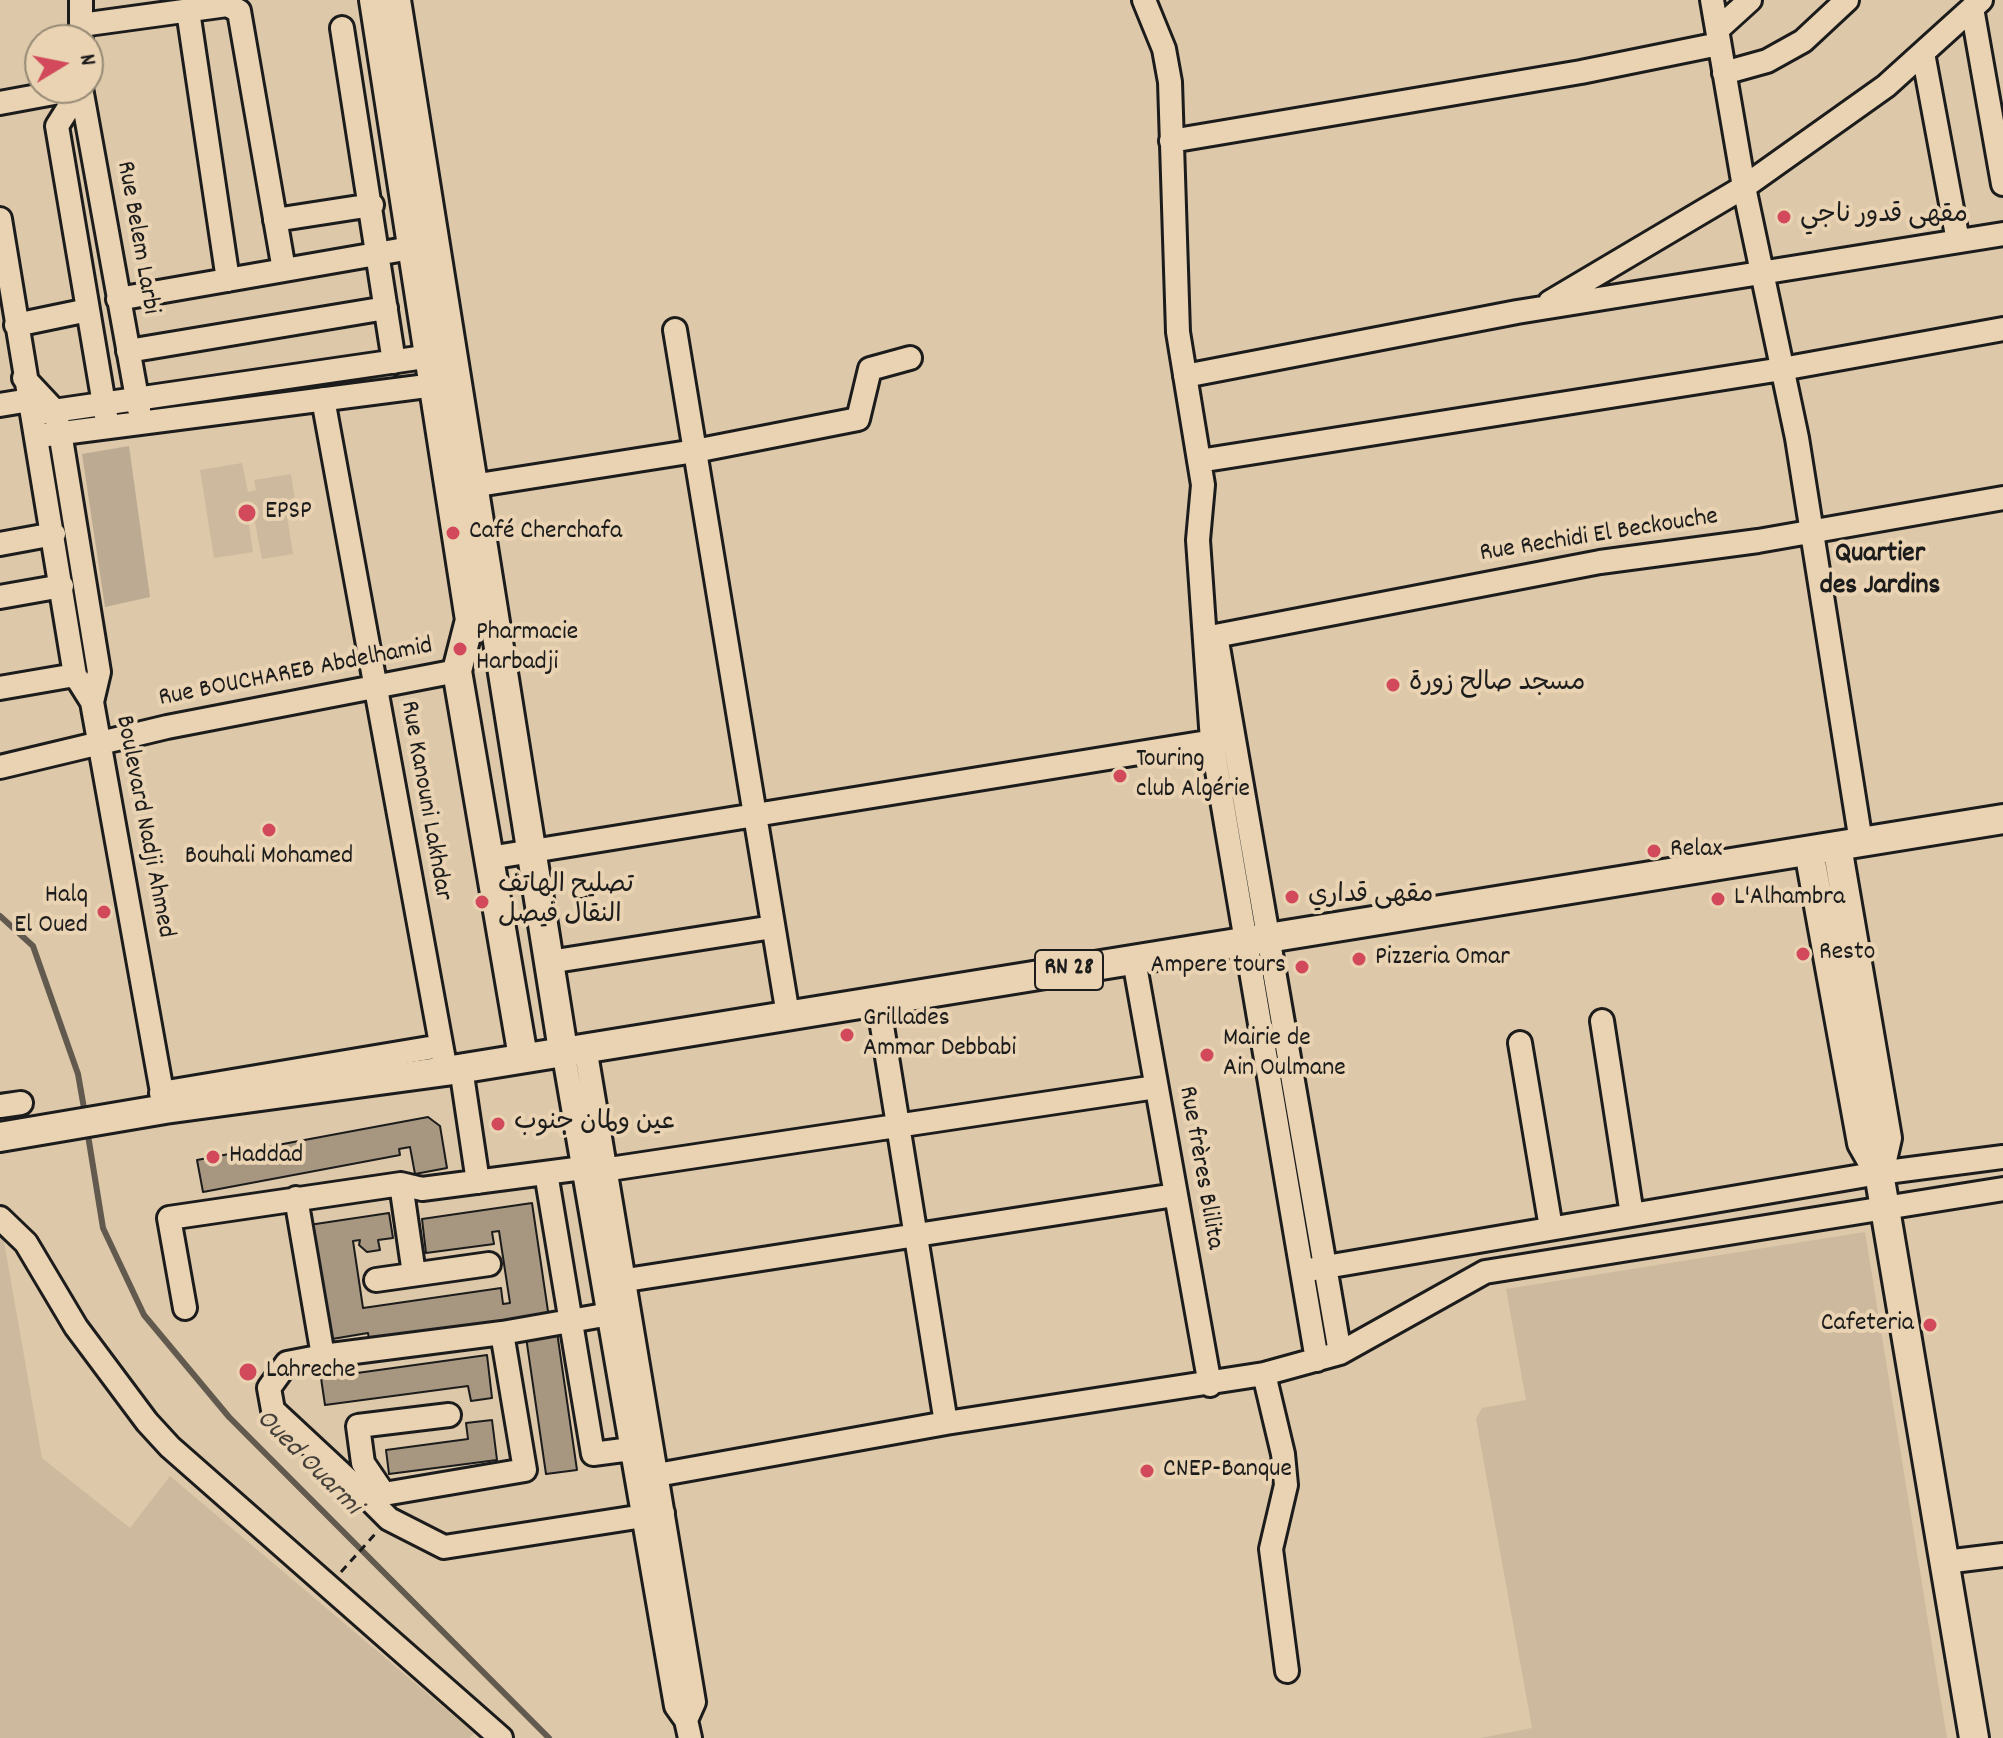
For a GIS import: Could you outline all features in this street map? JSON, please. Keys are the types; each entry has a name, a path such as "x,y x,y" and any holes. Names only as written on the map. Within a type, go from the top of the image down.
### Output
{"main road":[{"path":"374,0 423,246 442,369 470,620 457,671 523,1057"},
{"path":"396,0 423,246"},
{"path":"442,369 472,486 549,962 574,1049"},
{"name":"RN 28","path":"0,1137 134,1115 163,1101 449,1061 523,1057 2003,819"},
{"path":"1849,844 1887,1138 1879,1173"},
{"path":"1809,851 1862,1143 1879,1173 1974,1738"}],"street":[{"path":"81,0 81,24"},
{"path":"1144,0 1164,49 1170,82 1178,332 1203,485 1198,540 1210,637 1212,741 1258,940 1340,1353"},
{"path":"1712,0 1744,187 1812,531 1849,844"},
{"path":"1171,141 1581,72 1718,37 1750,0"},
{"path":"1724,73 1767,61 1803,41 1847,0"},
{"path":"1539,309 1744,187 1886,86 1977,4"},
{"path":"1977,4 2003,184"},
{"path":"104,27 227,5 239,11 284,270"},
{"path":"188,11 228,280"},
{"path":"342,28 372,205 394,362"},
{"path":"1923,53 1958,241"},
{"path":"0,103 24,99"},
{"path":"71,104 57,126 108,426"},
{"name":"Rue Belem Larbi","path":"84,104 142,422"},
{"path":"275,220 372,205"},
{"path":"0,219 4,270 39,410 75,675 92,702"},
{"path":"1185,376 1539,309 2003,234"},
{"path":"118,299 423,246"},
{"path":"128,351 386,308"},
{"path":"16,325 88,310"},
{"path":"1199,461 1782,369 2003,329"},
{"path":"675,330 788,1015"},
{"path":"472,486 695,451 858,419 870,369 910,358"},
{"path":"39,410 394,362 442,369"},
{"path":"0,405 39,410 108,426 323,399 442,369"},
{"name":"Rue Kanouni Lakhdar","path":"323,399 375,688 449,1061 478,1182"},
{"name":"Boulevard Nadji Ahmed","path":"39,410 99,672 92,702 163,1101"},
{"name":"Rue Rechidi El Beckouche","path":"1210,637 1600,562 1812,531 2003,498"},
{"path":"0,544 54,534"},
{"path":"0,597 62,586"},
{"path":"1210,637 1236,738 1258,940 1301,1272 1317,1360"},
{"name":"Rue BOUCHAREB Abdelhamid","path":"0,767 99,746 167,727 457,671"},
{"path":"0,688 75,675"},
{"path":"489,858 754,812 1236,738"},
{"path":"549,962 773,927"},
{"name":"Rue frères Blilita","path":"1134,960 1210,1385"},
{"path":"878,1001 946,1423"},
{"path":"1602,1021 1632,1215"},
{"path":"1520,1043 1551,1228"},
{"path":"574,1049 618,1312 657,1475 653,1514"},
{"path":"185,1308 169,1218 401,1184 422,1189 593,1169 899,1127 1156,1087"},
{"path":"1301,1272 1879,1173 2003,1157"},
{"path":"546,1173 593,1454 631,1449"},
{"path":"401,1184 414,1274"},
{"path":"657,1475 946,1423 1210,1385 1264,1374 1340,1353 1485,1272 2003,1189"},
{"path":"613,1282 1175,1195"},
{"path":"296,1198 323,1356"},
{"path":"2,1221 26,1243 76,1327 126,1395 170,1447 501,1738"},
{"path":"376,1280 489,1264"},
{"path":"378,1498 273,1410 269,1388 287,1363 502,1333 618,1312"},
{"path":"618,1312 631,1449 653,1514 694,1702 688,1729"},
{"path":"378,1498 525,1470 502,1333"},
{"path":"1264,1374 1283,1454 1286,1485 1271,1549 1287,1671"},
{"path":"449,1415 358,1426 363,1463 389,1519 444,1547 653,1514"},
{"path":"1945,1562 2003,1555"}],"path":[{"path":"352,1559 382,1527"}],"shaded area":[{"path":"129,446 150,597 105,607 82,454"},
{"name":"EPSP","path":"242,463 248,492 256,490 254,480 291,474 296,507 286,509 293,554 262,559 254,517 248,519 253,552 214,558 200,470"},
{"path":"1865,1232 1947,1738 1481,1738 1532,1728 1476,1419 1482,1408 1526,1400 1506,1289"},
{"path":"3,1236 42,1458 130,1528 170,1476 474,1733 470,1738 0,1738 0,1237"}],"building":[{"path":"428,1117 440,1126 447,1168 415,1174 410,1147 399,1149 400,1155 203,1192 197,1160"},
{"path":"532,1203 549,1318 370,1345 368,1333 326,1340 309,1225 389,1213 393,1238 378,1240 380,1250 367,1252 359,1245 360,1240 353,1241 363,1308 501,1288 503,1304 510,1303 499,1231 492,1232 494,1244 426,1253 422,1219"},
{"path":"557,1332 577,1470 546,1474 526,1337"},
{"path":"487,1355 492,1398 471,1401 468,1386 325,1405 321,1378"},
{"path":"492,1420 497,1460 389,1474 386,1450 468,1439 466,1423"}],"waterway":[{"name":"Oued Ouarmi","path":"0,916 33,946 78,1074 85,1114"},
{"name":"Oued Ouarmi","path":"87,1129 103,1228 144,1315 229,1417 549,1738"}],"place":[{"name":"مقهى قدور ناجي","path":"1784,217"},
{"name":"EPSP","path":"247,513"},
{"name":"Café Cherchafa","path":"453,533"},
{"name":"Pharmacie Harbadji","path":"460,649"},
{"name":"مسجد صالح زورة","path":"1393,685"},
{"name":"Touring club Algérie","path":"1120,776"},
{"name":"Bouhali Mohamed","path":"269,830"},
{"name":"Relax","path":"1654,851"},
{"name":"مقهى قداري","path":"1292,897"},
{"name":"L'Alhambra","path":"1718,899"},
{"name":"تصليح الهاتف النقال فيصل","path":"482,902"},
{"name":"Halq El Oued","path":"104,912"},
{"name":"Resto","path":"1803,954"},
{"name":"Pizzeria Omar","path":"1359,959"},
{"name":"Ampere tours","path":"1302,967"},
{"name":"Grillades Ammar Debbabi","path":"847,1035"},
{"name":"Mairie de Ain Oulmane","path":"1207,1055"},
{"name":"عين ولمان جنوب","path":"498,1124"},
{"name":"Haddad","path":"213,1157"},
{"name":"Cafeteria","path":"1930,1325"},
{"name":"Lahreche","path":"248,1372"},
{"name":"CNEP-Banque","path":"1147,1471"}],"district":[{"name":"Quartier des Jardins","path":"1880,572"}]}
